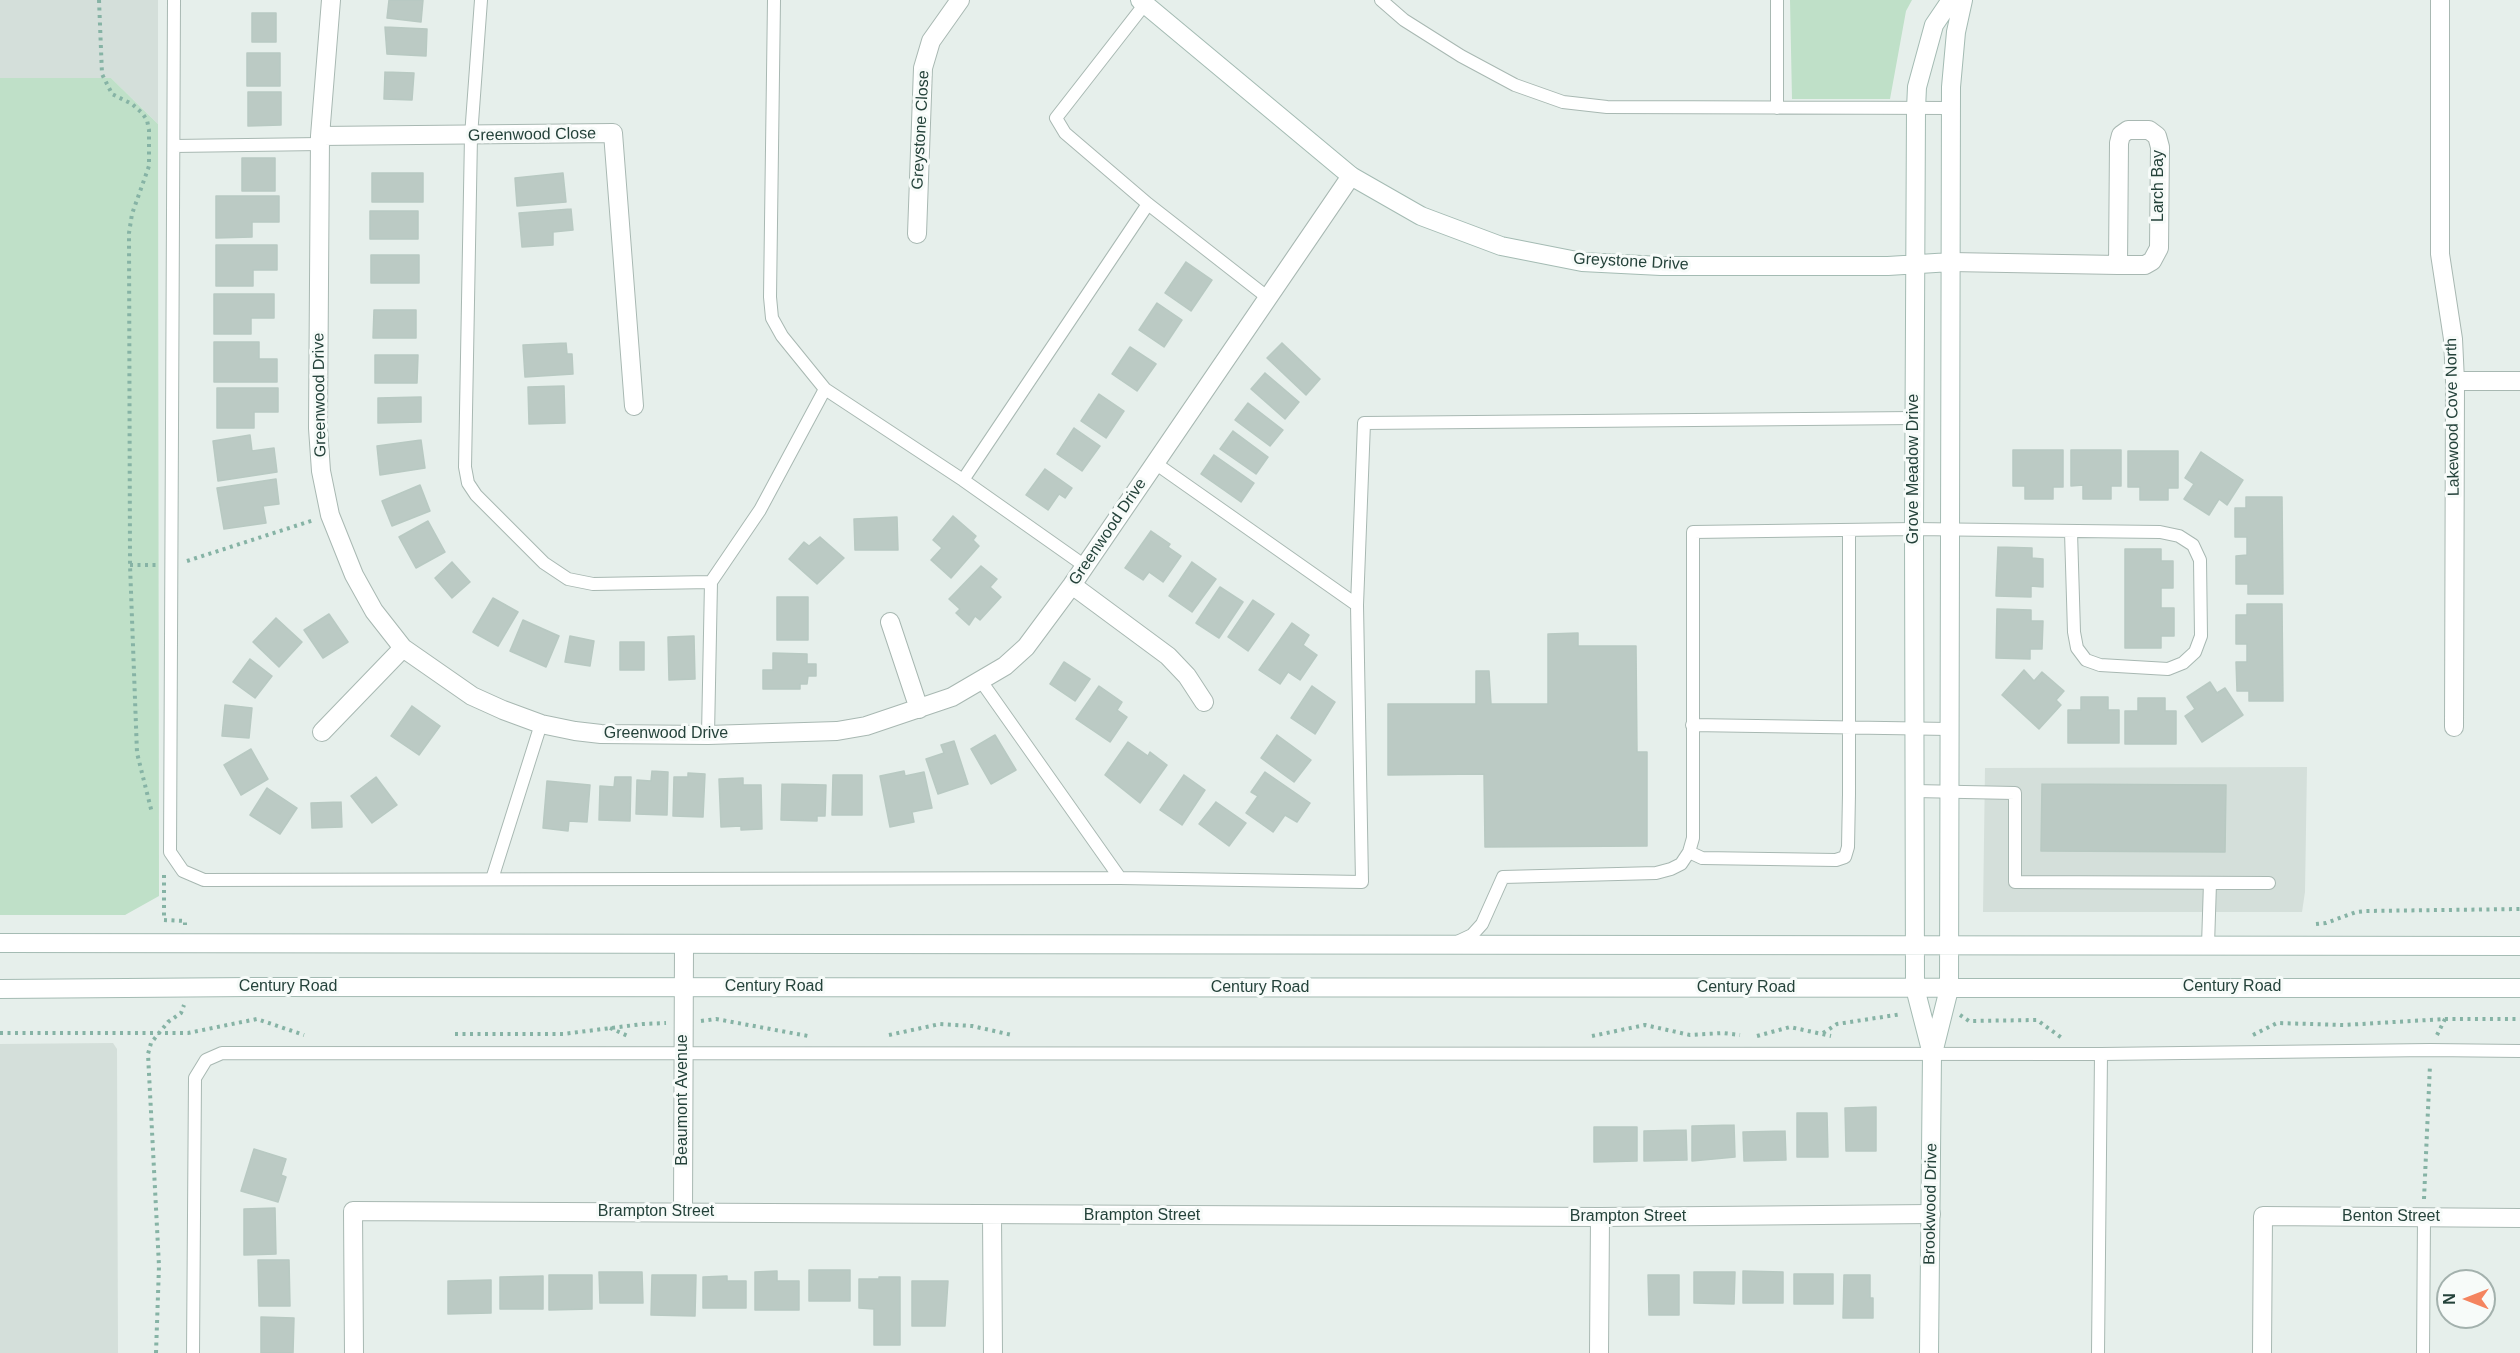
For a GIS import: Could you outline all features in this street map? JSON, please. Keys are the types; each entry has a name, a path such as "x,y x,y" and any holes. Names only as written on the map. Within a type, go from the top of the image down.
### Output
{"street":[{"name":"Greenwood Drive","path":"332,0 320,140 318,428 321,471 330,515 354,575 374,610 403,648 472,696 541,724 602,734 708,735 837,730 866,726 952,697 1005,666 1026,647 1072,585 1351,176"},
{"name":"Greystone Close","path":"917,234 923,68 931,41 960,0"},
{"name":"Grove Meadow Drive","path":"1915,988 1914,265 1916,109 1917,87 1934,25 1951,0"},
{"path":"1949,945 1952,108 1956,32 1963,0"},
{"name":"Lakewood Cove North","path":"2439,0 2440,254 2453,339 2456,381 2454,727"},
{"name":"Greystone Drive","path":"1144,1 1351,176 1421,216 1501,246 1582,262 1661,266 1914,265 1951,262"},
{"name":"Larch Bay","path":"1951,262 2118,265 2145,265 2152,261 2159,249 2160,147 2157,136 2149,130 2128,130 2121,135 2119,142 2118,265"},
{"name":"Greenwood Close","path":"320,140 613,133 634,406"},
{"path":"2456,381 2520,381"},
{"path":"1072,585 1168,656 1187,676 1204,702"},
{"path":"890,622 919,709"},
{"path":"322,732 403,648"},
{"path":"0,943 2520,946"},
{"name":"Beaumont Avenue","path":"683,1212 684,945"},
{"name":"Brookwood Drive","path":"1929,1353 1932,1054 1949,988 1949,945"},
{"name":"Century Road","path":"0,988 2520,988"},
{"name":"Brookwood Drive","path":"1915,988 1932,1054"},
{"name":"Brampton Street","path":"354,1353 353,1211 992,1216 1600,1217 1931,1214"},
{"path":"992,1216 993,1353"},
{"name":"Benton Street","path":"2262,1353 2263,1216 2520,1218"},
{"path":"1599,1353 1600,1217"}],"lane":[{"path":"174,0 170,852 183,870 204,880 1120,878 1362,882 1357,605 1364,423 1914,418"},
{"path":"481,0 471,136 465,467 468,483 476,495 544,563 568,579 593,584 711,582"},
{"path":"774,0 770,297 772,318 782,336 825,389 963,480 1085,566"},
{"path":"1382,0 1404,20 1461,56 1515,85 1563,102 1607,107 1952,108"},
{"path":"1777,0 1777,108"},
{"path":"1144,1 1056,118 1065,133 1148,204 1267,297"},
{"path":"174,146 320,140"},
{"path":"963,480 1148,204"},
{"path":"708,735 711,582 760,510 825,389"},
{"path":"1155,464 1357,605"},
{"path":"1452,945 1472,935 1482,924 1503,877 1656,873 1681,864 1689,852 1693,838 1693,532 1914,529 2160,532 2179,536 2193,545 2200,560 2201,636 2195,652 2183,663 2168,669 2100,666 2086,660 2078,648 2074,632 2071,531"},
{"path":"1689,852 1702,858 1836,860 1845,857 1848,847 1850,727 1849,530"},
{"path":"981,681 1120,878"},
{"path":"492,879 541,724"},
{"path":"1692,725 1949,729"},
{"path":"1914,791 2014,793 2015,882 2269,883"},
{"path":"2208,945 2210,883"},
{"path":"193,1353 195,1078 206,1060 222,1053 2101,1054 2520,1051"},
{"path":"2098,1353 2101,1054"},
{"path":"2424,1218 2424,1353"}],"path":[{"path":"99,0 102,74 112,94 132,104 142,113 147,120 149,130 149,166 132,214 129,233 130,565 137,753 154,820"},
{"path":"130,565 172,565 330,515"},
{"path":"170,852 165,873 164,920 186,921 185,944"},
{"path":"2305,924 2326,923 2356,912 2366,911 2520,909"},
{"path":"156,1353 159,1266 147,1054 151,1044 168,1022 183,1010 185,987"},
{"path":"1822,1034 1837,1024 1894,1014"},
{"path":"1964,1016 1969,1021 2037,1020 2070,1043"},
{"name":"Century Road","path":"0,1033 188,1033 257,1019 301,1035 313,1035"},
{"name":"Century Road","path":"444,1034 563,1034 643,1024 684,1023 716,1019 795,1032 816,1038"},
{"path":"2424,1218 2430,1050 2445,1019"},
{"path":"2247,1038 2277,1023 2344,1024 2445,1019 2520,1019"},
{"path":"885,1036 940,1024 972,1026 1014,1035"},
{"path":"1590,1036 1645,1024 1690,1035 1723,1033 1743,1036"},
{"path":"1753,1037 1790,1027 1846,1042 1856,1054"}],"shaded area":[{"path":"0,0 158,0 158,124 111,78 0,78"},
{"path":"2307,767 2305,892 2302,912 1983,912 1985,768"},
{"path":"113,1043 117,1049 118,1353 0,1353 0,1044"}],"green space":[{"path":"1790,0 1912,0 1906,11 1890,99 1792,99"},
{"path":"0,78 111,78 158,124 159,896 125,915 0,915"}],"building":[{"path":"389,0 423,0 421,22 387,18"},
{"path":"252,13 276,13 276,42 252,42"},
{"path":"385,27 427,29 426,56 387,54"},
{"path":"247,53 280,53 280,86 247,86"},
{"path":"385,72 414,73 412,100 384,99"},
{"path":"248,92 281,92 281,125 248,126"},
{"path":"242,158 275,158 275,191 242,191"},
{"path":"372,173 423,173 423,202 372,202"},
{"path":"563,173 566,202 517,206 515,178"},
{"path":"216,196 279,196 279,222 252,222 252,237 216,238"},
{"path":"571,209 573,230 553,232 553,245 522,247 519,213"},
{"path":"370,211 418,211 418,239 370,239"},
{"path":"216,245 277,245 277,270 253,270 253,286 216,286"},
{"path":"371,255 419,255 419,283 371,283"},
{"path":"1186,262 1212,280 1191,311 1165,293"},
{"path":"214,294 274,294 274,318 251,318 251,334 214,334"},
{"path":"1157,303 1182,320 1164,347 1139,330"},
{"path":"374,310 416,310 416,338 373,338"},
{"path":"214,342 259,342 259,359 277,359 277,382 214,382"},
{"path":"566,343 567,354 572,354 573,374 525,377 523,345"},
{"path":"1282,343 1320,379 1306,395 1267,358"},
{"path":"1130,347 1156,364 1137,391 1112,374"},
{"path":"375,355 418,355 417,383 375,383"},
{"path":"1265,373 1299,402 1285,419 1251,389"},
{"path":"564,386 565,423 529,424 528,387"},
{"path":"217,388 278,388 278,412 254,412 254,428 217,428"},
{"path":"1099,394 1124,411 1106,438 1081,421"},
{"path":"421,397 421,422 378,423 378,398"},
{"path":"1248,403 1283,430 1270,446 1235,420"},
{"path":"1074,428 1100,446 1082,471 1057,454"},
{"path":"1233,431 1268,457 1256,474 1220,449"},
{"path":"250,435 252,451 274,448 277,472 218,481 213,441"},
{"path":"421,440 425,468 380,475 377,446"},
{"path":"2013,450 2063,450 2063,487 2053,487 2053,499 2025,499 2025,486 2013,486"},
{"path":"2071,450 2121,450 2121,486 2111,486 2111,499 2083,499 2083,485 2071,486"},
{"path":"2128,451 2178,451 2178,488 2168,488 2168,500 2140,500 2140,487 2128,487"},
{"path":"2201,452 2243,480 2227,505 2219,499 2209,515 2184,499 2194,484 2185,478"},
{"path":"1214,455 1254,483 1241,502 1201,474"},
{"path":"1045,469 1072,488 1065,498 1059,494 1048,510 1026,495"},
{"path":"276,479 279,504 263,506 266,523 224,529 217,488"},
{"path":"420,485 430,511 392,526 382,501"},
{"path":"2246,497 2282,497 2283,594 2248,594 2248,584 2236,584 2236,556 2247,555 2247,537 2235,537 2235,508 2246,508"},
{"path":"953,516 976,536 973,540 979,546 951,578 931,560 942,548 933,540"},
{"path":"897,517 898,550 855,550 854,519"},
{"path":"428,521 445,552 416,568 399,537"},
{"path":"1151,531 1170,544 1168,547 1181,556 1163,582 1149,572 1143,580 1125,568"},
{"path":"820,537 844,558 817,584 789,559 804,542 809,546"},
{"path":"1998,547 2032,548 2032,558 2043,559 2043,587 2031,586 2031,597 1996,596"},
{"path":"2125,549 2161,549 2161,561 2173,561 2173,588 2161,588 2161,608 2174,608 2174,636 2161,636 2161,648 2125,648"},
{"path":"452,562 470,582 452,598 435,578"},
{"path":"1192,562 1216,579 1192,612 1169,596"},
{"path":"981,566 997,579 990,587 1001,597 980,620 975,616 969,625 956,613 960,609 949,599"},
{"path":"1220,587 1243,602 1219,638 1196,623"},
{"path":"777,597 808,597 808,640 777,640"},
{"path":"493,598 518,612 498,646 473,632"},
{"path":"1253,600 1274,614 1248,651 1228,637"},
{"path":"2247,604 2282,604 2283,701 2249,701 2249,691 2237,691 2236,662 2247,662 2247,644 2236,644 2236,615 2247,615"},
{"path":"1997,609 2031,610 2031,621 2043,621 2042,649 2030,649 2030,659 1996,658"},
{"path":"329,614 348,642 323,658 304,630"},
{"path":"276,618 302,642 279,667 253,642"},
{"path":"523,620 559,636 546,667 510,651"},
{"path":"1292,623 1309,635 1303,645 1317,655 1300,680 1288,672 1280,684 1259,670"},
{"path":"1578,633 1578,646 1636,646 1637,752 1647,752 1647,846 1485,847 1484,774 1388,775 1388,704 1476,704 1476,671 1489,671 1491,704 1548,704 1548,634"},
{"path":"570,636 594,641 590,666 565,662"},
{"path":"694,636 695,679 669,680 668,637"},
{"path":"620,642 644,642 644,670 620,670"},
{"path":"773,653 807,654 807,664 816,664 816,676 808,676 807,684 800,684 800,689 763,689 763,670 773,670"},
{"path":"250,659 272,676 255,698 233,682"},
{"path":"1064,662 1090,679 1075,701 1050,684"},
{"path":"2024,670 2034,681 2042,672 2064,691 2056,700 2061,705 2039,729 2002,695"},
{"path":"2210,682 2217,693 2225,688 2243,715 2202,742 2185,716 2195,709 2187,697"},
{"path":"1099,686 1122,702 1117,710 1127,717 1110,742 1076,719"},
{"path":"1312,686 1335,702 1315,734 1291,718"},
{"path":"2081,697 2108,697 2108,710 2119,710 2119,743 2068,743 2068,710 2081,710"},
{"path":"2138,698 2165,698 2165,711 2176,711 2176,744 2125,744 2125,711 2138,711"},
{"path":"225,705 252,708 249,738 222,736"},
{"path":"412,706 440,726 419,755 391,736"},
{"path":"995,735 1016,770 991,784 971,749"},
{"path":"1277,735 1311,760 1294,782 1261,758"},
{"path":"954,741 968,784 938,794 926,759 944,753 941,745"},
{"path":"1128,742 1148,756 1150,752 1167,765 1140,803 1105,775"},
{"path":"251,749 268,779 241,795 224,765"},
{"path":"652,771 668,772 667,815 636,814 637,780 651,781"},
{"path":"904,771 905,776 924,772 932,808 912,812 914,822 890,827 880,776"},
{"path":"1265,772 1310,803 1297,822 1285,815 1273,832 1246,813 1258,796 1251,792"},
{"path":"688,773 705,774 703,817 673,816 674,777 688,777"},
{"path":"833,775 862,775 862,815 832,815"},
{"path":"1184,775 1205,790 1182,825 1160,810"},
{"path":"376,777 397,805 372,823 351,796"},
{"path":"615,777 631,777 630,821 599,820 600,786 614,787"},
{"path":"743,778 743,785 761,785 762,829 741,830 741,826 721,827 719,779"},
{"path":"547,781 590,785 587,822 569,821 568,831 543,828"},
{"path":"782,784 826,785 825,816 817,816 817,821 781,820"},
{"path":"2042,784 2226,785 2225,852 2041,851"},
{"path":"267,788 297,808 280,834 250,815"},
{"path":"341,802 342,827 312,828 311,803"},
{"path":"1216,802 1246,823 1229,846 1199,824"},
{"path":"1876,1107 1876,1151 1846,1151 1845,1108"},
{"path":"1797,1113 1827,1113 1828,1157 1797,1157"},
{"path":"1734,1125 1735,1157 1692,1161 1692,1126"},
{"path":"1594,1127 1637,1127 1637,1161 1594,1162"},
{"path":"1686,1130 1687,1160 1644,1161 1644,1131"},
{"path":"1785,1131 1786,1160 1744,1161 1743,1132"},
{"path":"254,1149 286,1159 281,1175 286,1177 278,1202 241,1191"},
{"path":"275,1208 276,1254 244,1255 244,1209"},
{"path":"258,1260 289,1260 290,1306 259,1306"},
{"path":"809,1270 850,1270 850,1301 809,1301"},
{"path":"777,1271 777,1281 799,1281 799,1310 755,1310 755,1272"},
{"path":"1743,1271 1783,1272 1783,1303 1743,1303"},
{"path":"599,1272 642,1272 643,1303 600,1303"},
{"path":"1694,1272 1735,1272 1734,1304 1694,1303"},
{"path":"1794,1274 1833,1274 1833,1304 1794,1304"},
{"path":"549,1275 592,1275 592,1309 549,1310"},
{"path":"652,1275 696,1275 695,1316 651,1315"},
{"path":"1648,1275 1679,1275 1679,1315 1649,1315"},
{"path":"1844,1275 1870,1275 1873,1318 1843,1318"},
{"path":"543,1276 543,1309 500,1309 500,1277"},
{"path":"727,1276 727,1281 746,1281 746,1308 703,1308 703,1277"},
{"path":"879,1277 900,1277 900,1345 874,1345 874,1309 859,1308 859,1279 879,1279"},
{"path":"491,1280 491,1313 448,1314 448,1281"},
{"path":"912,1281 948,1281 945,1326 912,1326"},
{"path":"261,1317 294,1318 293,1353 261,1353"}]}
